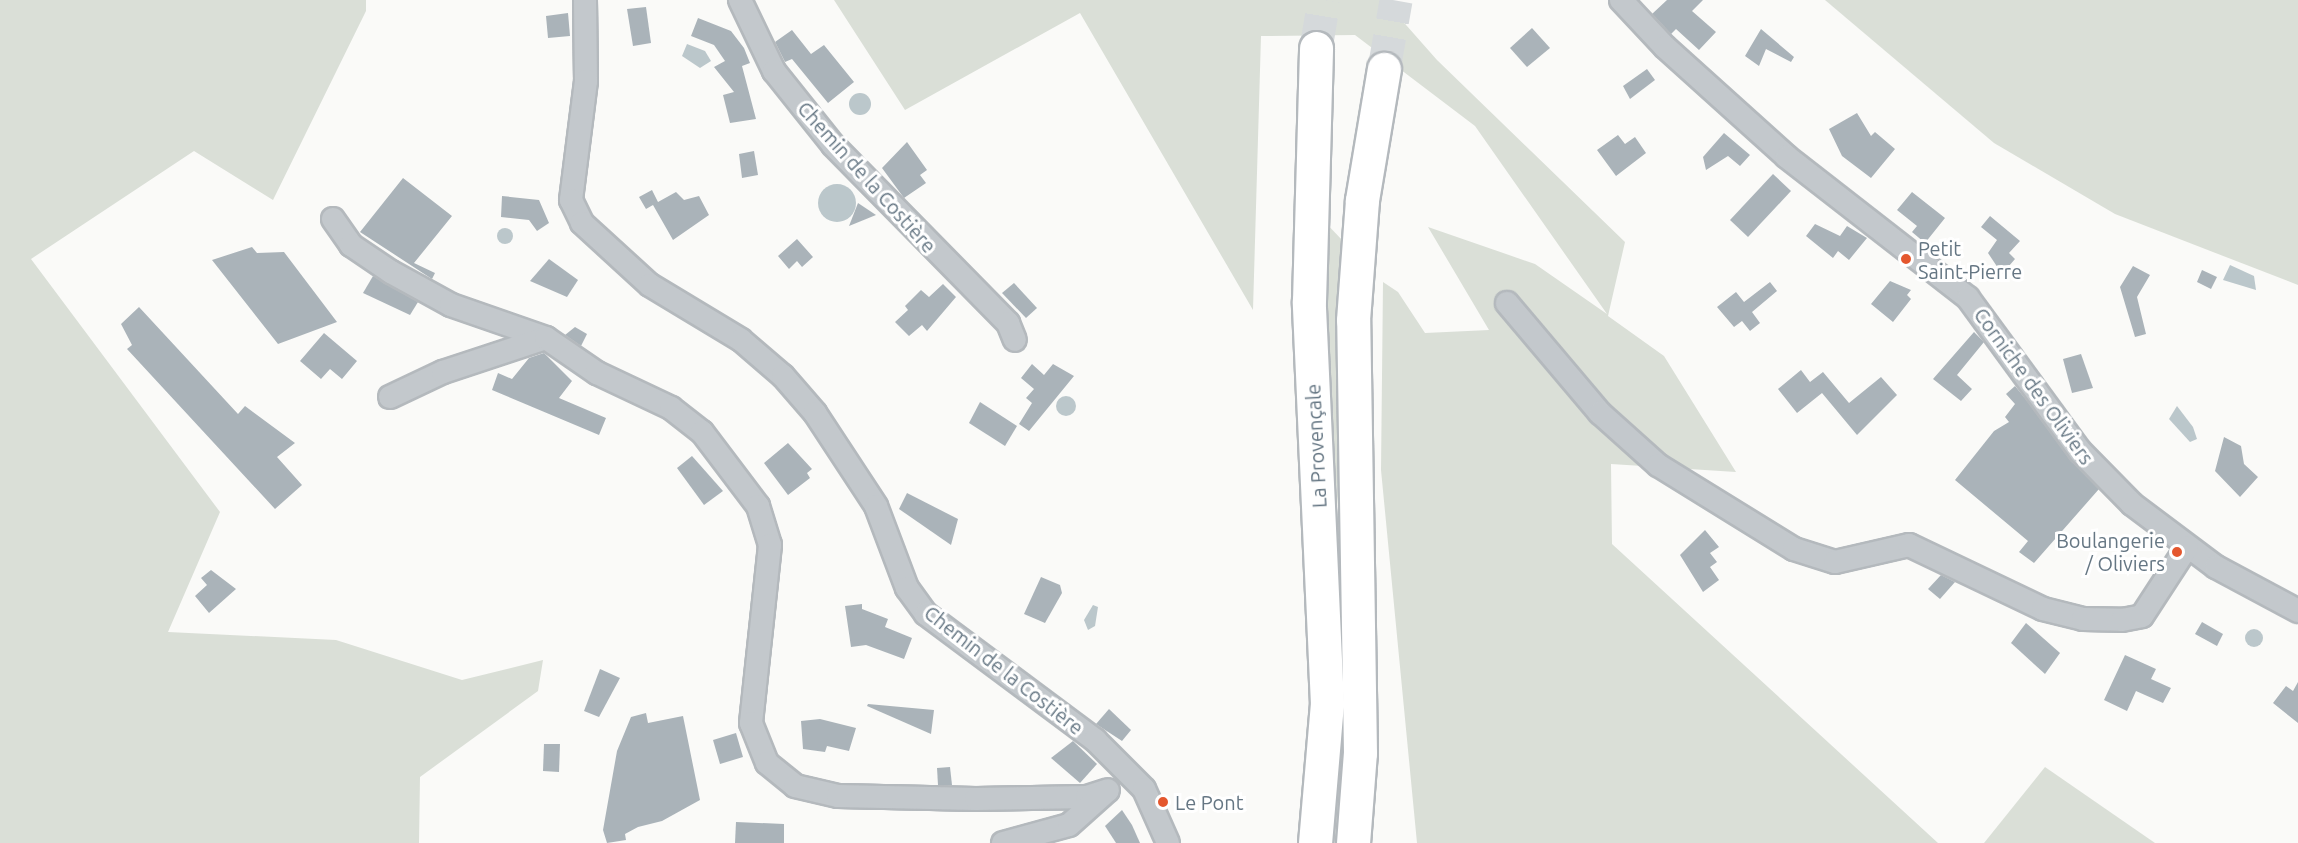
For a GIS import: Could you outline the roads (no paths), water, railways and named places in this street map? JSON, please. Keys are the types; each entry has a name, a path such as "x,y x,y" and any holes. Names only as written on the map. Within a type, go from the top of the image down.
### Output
{"highway":[{"name":"La Provençale","path":"1315,843 1327,704 1309,212 1310,143 1316,48"},
{"name":"La Provençale","path":"1353,843 1360,753 1352,406 1357,271 1362,200 1384,69"}],"street":[{"name":"Chemin de la Costière","path":"585,0 586,81 571,200 582,223 651,285 741,340 783,376 815,413 876,506 907,588 926,614 1095,740 1128,772 1152,802 1168,843"},
{"name":"Chemin de la Costière","path":"740,0 774,71 833,145 1008,323 1015,340"},
{"name":"Corniche des Oliviers","path":"1621,0 1665,47 1787,157 1968,298 2095,468 2187,548 2247,587 2298,611"},
{"path":"333,219 351,245 391,272 451,305 546,338 597,373 671,408 702,432 758,506 770,545 751,723 767,763 788,780 838,796 1009,798 1087,796 1108,790"},
{"path":"1507,303 1600,413 1658,465 1794,549 1835,562 1909,545 2043,609 2082,619 2122,620 2142,616 2187,548"},
{"path":"390,397 444,372 546,338"},
{"path":"1003,843 1069,825 1128,772"}],"tunnel":[{"path":"1316,48 1324,0"},
{"path":"1384,69 1396,0"}],"place":[{"name":"Petit Saint-Pierre","path":"1906,259"},
{"name":"Boulangerie / Oliviers","path":"2177,552"},
{"name":"Le Pont","path":"1163,802"}]}
